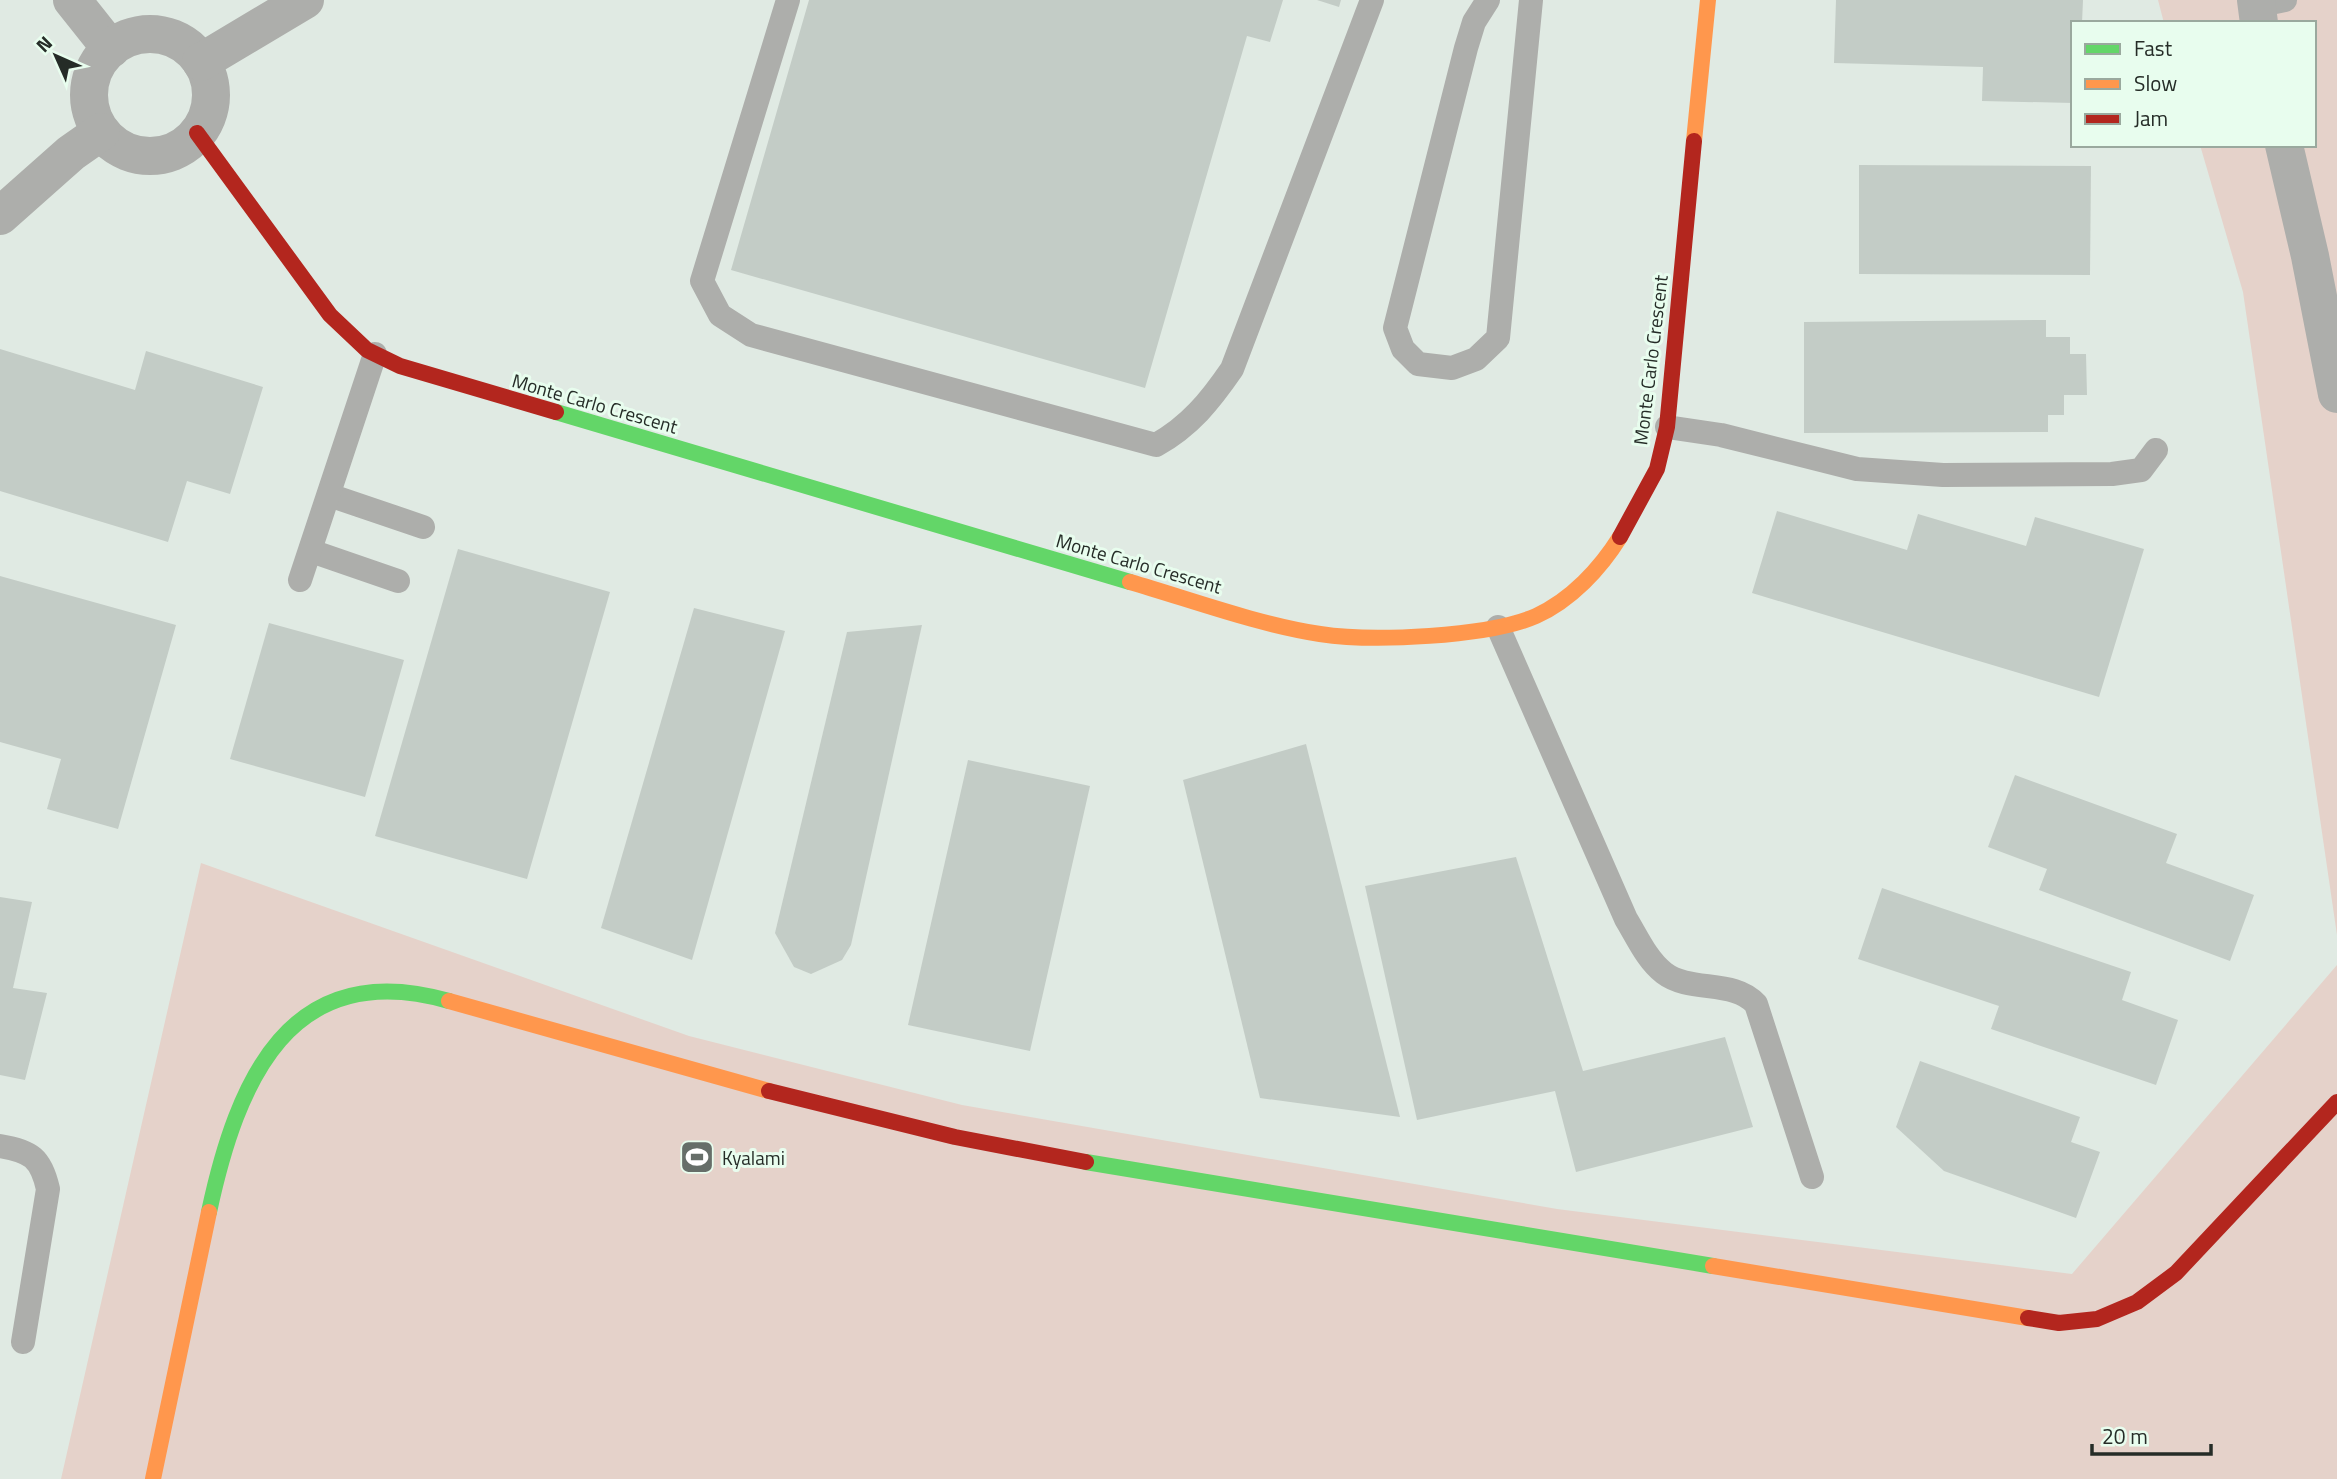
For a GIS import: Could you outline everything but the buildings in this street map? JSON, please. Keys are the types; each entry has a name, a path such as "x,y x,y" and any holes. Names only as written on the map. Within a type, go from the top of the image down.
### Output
{"street":[{"path":"72,0 111,49"},
{"path":"201,62 305,0"},
{"name":"Monte Carlo Crescent","path":"197,133 330,316 376,354 400,366 443,381 1232,612 1321,634 1402,637 1497,627 1536,616 1572,594 1609,555 1639,507 1657,469 1667,428 1708,0"},
{"path":"142,34 159,35 175,39 190,49 201,62 209,79 211,98 207,117 197,133 184,146 167,154 149,156 131,153 114,145 101,132 93,118 89,88 93,73 111,49 125,39 142,34"},
{"path":"0,216 71,153 101,132"},
{"path":"2284,147 2310,256 2337,394"},
{"path":"153,1479 223,1149 239,1104 258,1067 286,1032 314,1010 364,992 395,990 435,997 906,1128 1030,1153 2059,1323 2098,1319 2137,1302 2176,1273 2337,1102"}],"lane":[{"path":"788,0 702,281 720,315 751,335 1156,445 1181,431 1200,412 1232,369 1372,0"},
{"path":"1488,0 1470,35 1395,328 1403,349 1418,364 1452,368 1476,359 1497,338 1531,0"},
{"path":"300,580 376,354"},
{"path":"1667,428 1721,435 1857,469 1942,475 2112,474 2141,470 2156,450"},
{"path":"329,495 423,527"},
{"path":"311,551 398,581"},
{"path":"1497,627 1626,919 1653,962 1678,980 1741,993 1756,1004 1812,1177"},
{"path":"0,1146 22,1150 42,1166 48,1189 23,1342"}],"shaded area":[{"path":"2158,0 2337,0 2337,935 2243,292 2201,147 2316,147 2316,21 2163,21"},
{"name":"Kyalami","path":"201,863 689,1036 962,1105 1557,1209 2072,1274 2337,965 2337,1479 61,1479"}],"traffic: fast":[{"path":"556,412 1130,582"},
{"path":"209,1212 236,1118 255,1076 280,1040 310,1013 348,996 394,992 449,1001"},
{"path":"1086,1162 1713,1266"}],"traffic: slow":[{"path":"1694,141 1708,0"},
{"path":"1130,582 1296,630 1369,638 1429,636 1489,629 1536,616 1561,601 1584,582 1620,537"},
{"path":"449,1001 769,1091"},
{"path":"153,1479 209,1212"},
{"path":"1713,1266 2028,1318"}],"traffic: jam":[{"path":"197,133 330,315 367,350 400,366 556,412"},
{"path":"1620,537 1657,469 1667,427 1694,141"},
{"path":"769,1091 955,1137 1086,1162"},
{"path":"2028,1318 2059,1323 2097,1319 2137,1302 2176,1273 2337,1102"}],"place":[{"name":"Kyalami","path":"697,1157"}]}
